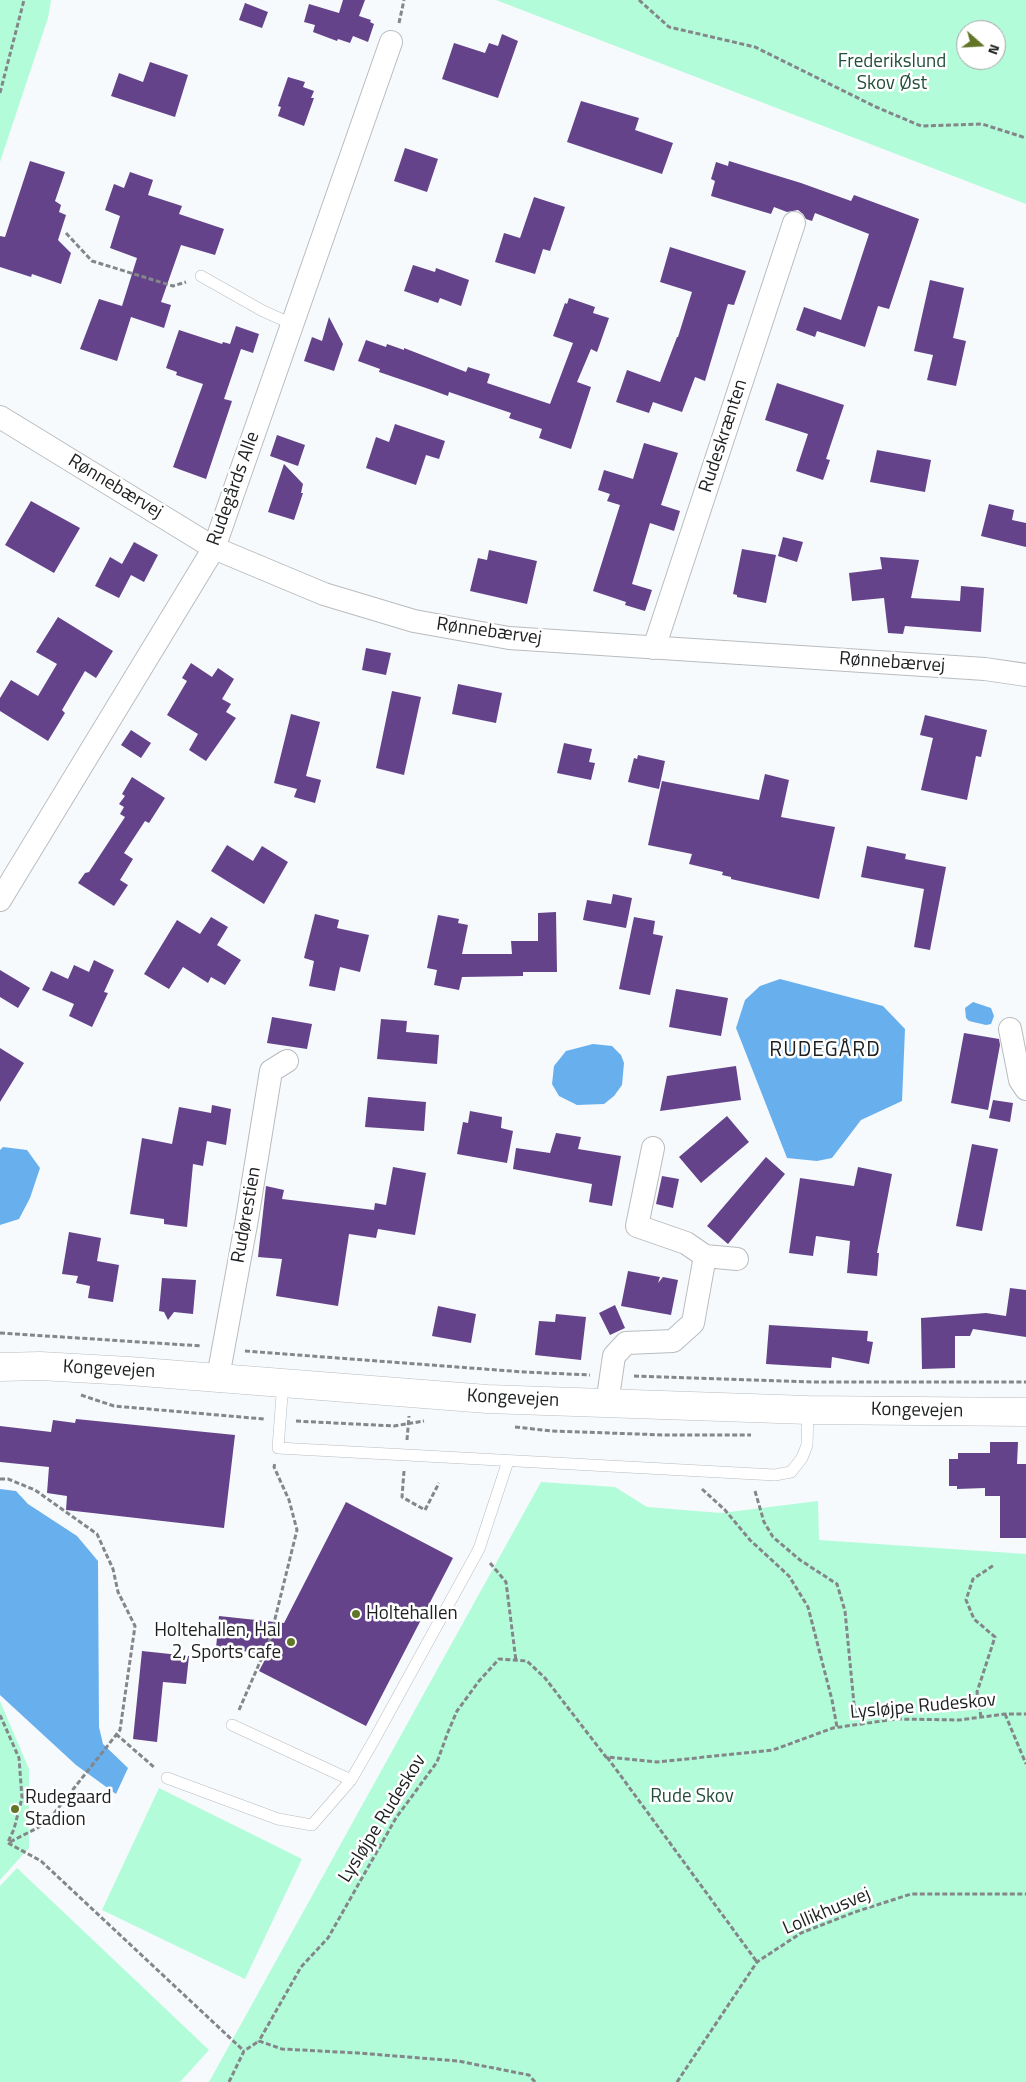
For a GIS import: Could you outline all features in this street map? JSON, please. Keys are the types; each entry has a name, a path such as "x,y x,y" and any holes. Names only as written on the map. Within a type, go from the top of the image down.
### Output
{"main road":[{"name":"Kongevejen","path":"0,1367 60,1367 218,1377 487,1399 808,1410 1026,1412"}],"street":[{"name":"Rudegårds Alle","path":"0,900 214,548 391,42"},
{"name":"Rudeskrænten","path":"654,648 794,224"},
{"name":"Rønnebærvej","path":"0,417 214,548 324,594 414,621 509,638 986,669 1026,675"},
{"path":"1010,1029 1020,1080 1026,1089"},
{"name":"Rudørestien","path":"218,1377 272,1071 287,1061"},
{"path":"653,1148 637,1226 686,1243 705,1256 737,1259"},
{"path":"607,1404 614,1356 626,1343 673,1341 693,1322 705,1256"}],"lane":[{"path":"201,276 263,311 292,324"},
{"path":"284,1382 278,1448 750,1474 775,1475 791,1472 802,1458 807,1444 808,1410"},
{"path":"167,1778 278,1820 312,1825 351,1780 479,1549 508,1461"},
{"path":"232,1725 351,1780"}],"path":[{"path":"0,93 24,0"},
{"path":"639,0 669,27 754,47 876,107 921,126 982,124 1026,138"},
{"path":"66,233 92,261 173,286 201,276"},
{"path":"0,1333 524,1372 815,1382 1026,1382"},
{"path":"232,1725 270,1639 298,1530 289,1500 274,1467 278,1448"},
{"path":"750,1474 764,1522 773,1537 800,1560 837,1584 846,1611 854,1704 856,1714 864,1724"},
{"path":"0,1479 8,1480 34,1490 97,1534 113,1569 118,1592 135,1626 120,1730 52,1816 41,1826 8,1843"},
{"path":"694,1485 702,1489 719,1504 750,1540 789,1576 808,1607 832,1700 837,1728"},
{"path":"479,1549 506,1582 516,1661 527,1661 545,1678 606,1757 757,1962"},
{"path":"981,1717 977,1692 995,1637 974,1619 966,1600 973,1579 994,1565"},
{"name":"Lysløjpe Rudeskov","path":"259,2042 301,1967 328,1938 396,1818 437,1762 457,1711 479,1681 500,1659 516,1661"},
{"path":"1005,1714 1026,1764"},
{"name":"Lysløjpe Rudeskov","path":"606,1757 657,1762 773,1750 837,1728 896,1719 958,1720 1005,1714 1026,1714"},
{"path":"0,1716 19,1758 22,1798 14,1829 8,1843"},
{"path":"116,1734 167,1778"},
{"path":"8,1843 41,1861 244,2051"},
{"name":"Lollikhusvej","path":"677,2082 757,1962 801,1933 855,1912 911,1894 1026,1894"},
{"path":"229,2082 244,2051 259,2042 282,2049 458,2061 529,2075 535,2082"}],"green space":[{"path":"0,0 51,0 48,18 0,162"},
{"name":"Frederikslund Skov Øst","path":"496,0 1026,0 1026,204"},
{"name":"Rude Skov","path":"541,1482 615,1487 647,1507 721,1513 818,1501 819,1540 1026,1554 1026,2082 209,2082"},
{"name":"Rudegaard Stadion","path":"0,1701 29,1769 29,1848 0,1880"},
{"path":"159,1788 302,1859 245,1979 102,1910"},
{"path":"17,1868 209,2050 180,2082 0,2082 0,1886"}],"water":[{"path":"780,979 883,1006 905,1029 902,1101 861,1120 832,1158 817,1161 787,1158 736,1028 745,1000 760,986"},
{"path":"973,1002 991,1008 994,1016 991,1024 986,1025 969,1021 966,1018 965,1008"},
{"path":"593,1044 612,1046 621,1055 624,1063 622,1085 614,1096 604,1104 577,1105 559,1096 552,1084 554,1066 566,1051"},
{"path":"3,1147 27,1150 40,1168 30,1198 19,1219 0,1225 0,1150"},
{"path":"0,1489 16,1491 28,1504 77,1536 98,1561 99,1727 103,1744 128,1768 116,1794 76,1765 0,1695"}],"building":[{"path":"343,0 365,0 359,16 371,20 370,22 374,24 368,42 353,36 350,43 338,39 337,41 313,32 315,25 304,22 309,4 339,13"},
{"path":"245,3 268,12 262,28 239,20"},
{"path":"502,34 518,41 498,98 442,79 454,43 485,53 489,43 498,46"},
{"path":"150,62 188,75 175,117 111,96 119,73 143,82"},
{"path":"288,77 305,82 303,87 314,91 311,98 314,98 304,126 278,116 281,107 278,106"},
{"path":"581,101 639,118 635,130 673,143 662,174 567,142"},
{"path":"405,148 438,159 427,192 394,181"},
{"path":"30,161 65,172 55,201 61,205 59,212 66,215 58,240 71,253 61,284 32,274 31,277 0,267 0,236 5,237"},
{"path":"729,161 801,183 851,201 854,195 919,219 889,309 878,306 865,347 817,331 815,337 796,330 804,307 841,320 869,234 815,213 812,221 806,219 798,210 787,212 774,207 771,214 711,196 715,181 711,179 716,162 728,166"},
{"path":"130,172 153,180 148,195 182,206 179,214 224,229 215,255 181,245 161,302 171,305 164,328 131,317 117,361 80,349 99,299 122,306 137,258 110,248 120,216 105,210 114,184 124,188"},
{"path":"534,197 565,207 550,251 543,249 535,274 495,262 504,233 520,238"},
{"path":"670,247 746,271 734,305 728,304 705,381 695,377 682,412 653,402 649,413 616,402 627,370 660,382 678,337 692,292 660,282"},
{"path":"413,265 435,272 436,268 469,280 461,306 440,298 438,303 404,291"},
{"path":"930,280 964,288 953,338 966,341 956,386 927,380 933,355 914,351"},
{"path":"569,298 595,307 593,313 609,318 597,352 591,349 577,382 591,387 571,449 539,438 542,429 509,418 511,413 449,392 448,396 379,372 380,369 358,361 366,340 386,347 387,344 404,350 404,348 466,372 468,367 490,374 487,383 550,404 573,343 553,336 565,303 567,304"},
{"path":"329,317 343,344 334,371 304,361 312,337 322,341"},
{"path":"236,326 259,334 253,353 241,349 224,399 232,401 206,479 173,467 203,384 176,375 177,372 166,368 179,330 222,344 223,342 230,344"},
{"path":"777,383 844,405 826,459 830,460 823,480 796,471 808,434 765,420"},
{"path":"395,424 445,441 439,459 426,455 416,485 366,468 376,437 389,442"},
{"path":"277,435 305,445 298,466 270,456"},
{"path":"644,443 678,453 661,505 680,511 674,531 650,523 632,584 652,590 645,611 625,605 626,602 593,591 620,505 607,501 610,494 598,490 604,470 633,479"},
{"path":"877,450 931,460 925,492 870,482"},
{"path":"284,464 303,484 301,493 303,493 294,520 268,512"},
{"path":"31,501 80,528 54,573 5,545"},
{"path":"989,504 1014,510 1012,520 1026,523 1026,547 981,536"},
{"path":"783,537 803,542 797,562 778,556"},
{"path":"134,542 158,555 144,582 131,575 119,598 95,586 110,557 122,564"},
{"path":"742,549 776,555 766,603 737,597 737,595 733,594"},
{"path":"489,550 537,561 527,604 470,591 478,558 487,560"},
{"path":"880,557 919,560 911,598 960,601 961,586 984,588 981,632 905,626 903,634 888,633 884,598 852,601 849,573 882,569"},
{"path":"58,617 113,651 96,678 85,671 62,710 65,713 48,741 0,711 0,698 11,680 38,696 57,664 36,652"},
{"path":"366,648 391,653 386,675 362,670"},
{"path":"191,663 212,677 218,668 234,679 222,699 231,704 226,712 236,718 206,761 189,750 198,734 167,715 187,681 182,678"},
{"path":"458,684 502,693 496,723 452,714"},
{"path":"392,691 421,697 404,775 376,768"},
{"path":"291,714 320,722 306,776 321,780 315,803 294,797 297,789 274,783"},
{"path":"925,715 987,730 981,757 976,756 967,800 921,790 933,738 920,735"},
{"path":"131,730 151,743 141,758 121,745"},
{"path":"564,743 592,749 589,762 595,763 591,780 557,773"},
{"path":"638,755 665,761 659,789 628,782 634,758 637,759"},
{"path":"765,774 789,780 781,817 835,827 819,899 731,879 731,877 722,875 723,872 689,864 692,854 648,845 662,781 759,800"},
{"path":"132,777 165,798 149,823 145,821 124,853 133,859 120,880 128,885 114,906 78,883 85,873 89,872 125,817 120,814 124,807 119,804 125,796 122,794"},
{"path":"227,845 253,861 262,846 288,862 264,904 211,871"},
{"path":"867,846 906,854 905,859 946,867 930,950 914,947 924,889 861,877"},
{"path":"613,894 632,898 626,928 583,920 587,900 611,904"},
{"path":"556,912 557,972 523,972 523,976 462,977 459,990 434,985 437,970 427,968 438,915 459,919 458,923 468,925 462,954 512,954 511,941 538,941 538,913"},
{"path":"315,914 339,920 337,928 369,935 360,972 340,967 335,991 309,986 314,961 304,958"},
{"path":"211,917 228,927 217,945 241,960 225,985 211,977 208,983 183,967 169,989 144,974 177,920 200,934"},
{"path":"634,917 655,921 653,934 663,936 650,995 619,989"},
{"path":"94,960 114,970 104,992 108,993 92,1027 69,1016 74,1004 42,990 51,971 68,979 74,965 89,972"},
{"path":"0,970 30,988 18,1008 0,997"},
{"path":"676,989 728,998 721,1036 669,1027"},
{"path":"272,1017 312,1024 307,1049 267,1043"},
{"path":"381,1019 407,1021 406,1032 439,1035 437,1064 377,1059"},
{"path":"964,1033 999,1039 1000,1045 988,1110 951,1103"},
{"path":"0,1048 24,1063 0,1102"},
{"path":"736,1066 741,1100 660,1111 667,1076"},
{"path":"368,1097 426,1102 424,1131 365,1127"},
{"path":"993,1100 1013,1103 1010,1122 989,1118"},
{"path":"212,1105 231,1109 226,1145 207,1141 203,1166 193,1164 187,1227 164,1224 164,1219 130,1214 142,1138 172,1144 179,1107 211,1113"},
{"path":"470,1111 502,1117 501,1128 513,1131 507,1163 457,1154 463,1122 468,1123"},
{"path":"727,1116 749,1142 701,1183 679,1157"},
{"path":"556,1133 581,1137 578,1149 621,1156 612,1206 589,1202 592,1184 513,1169 516,1148 550,1153"},
{"path":"972,1144 998,1149 982,1231 956,1226"},
{"path":"766,1157 785,1174 728,1244 707,1226"},
{"path":"393,1167 426,1173 415,1235 378,1229 376,1238 349,1234 338,1306 276,1296 282,1259 258,1257 266,1186 284,1190 282,1199 374,1210 375,1203 386,1205"},
{"path":"858,1167 892,1174 877,1253 879,1253 877,1276 847,1273 850,1241 816,1236 813,1256 789,1253 800,1178 854,1186"},
{"path":"662,1176 679,1179 673,1208 656,1204"},
{"path":"69,1232 101,1238 97,1261 119,1265 113,1302 88,1298 90,1286 76,1283 78,1276 62,1274"},
{"path":"628,1271 660,1277 658,1283 663,1277 678,1280 671,1315 621,1306"},
{"path":"162,1278 196,1280 193,1314 174,1312 168,1320 164,1312 159,1311"},
{"path":"1010,1288 1026,1290 1026,1337 973,1329 970,1336 955,1336 955,1368 922,1369 921,1318 986,1313 1006,1316"},
{"path":"615,1305 625,1328 610,1335 599,1313"},
{"path":"438,1306 476,1314 471,1343 432,1336"},
{"path":"556,1314 586,1317 581,1360 535,1355 539,1321 555,1322"},
{"path":"769,1325 868,1331 867,1341 873,1342 869,1364 832,1357 831,1368 766,1364"},
{"path":"76,1419 235,1435 224,1528 66,1510 67,1496 47,1493 49,1467 0,1462 0,1426 51,1432 53,1420 75,1423"},
{"path":"990,1442 1018,1442 1017,1464 1026,1464 1026,1538 1000,1538 1000,1496 985,1496 985,1488 957,1489 957,1486 949,1486 949,1459 958,1459 958,1453 990,1453"},
{"name":"Holtehallen","path":"346,1502 453,1558 366,1726 259,1671 268,1654 216,1648 219,1616 284,1623"},
{"path":"142,1651 189,1656 186,1684 163,1682 157,1742 133,1739"}],"place":[{"name":"Holtehallen","path":"356,1614"},
{"name":"Holtehallen, Hal 2, Sports cafe","path":"291,1642"},
{"name":"Rudegaard Stadion","path":"15,1809"}],"district":[{"name":"RUDEGÅRD","path":"825,1051"}]}
